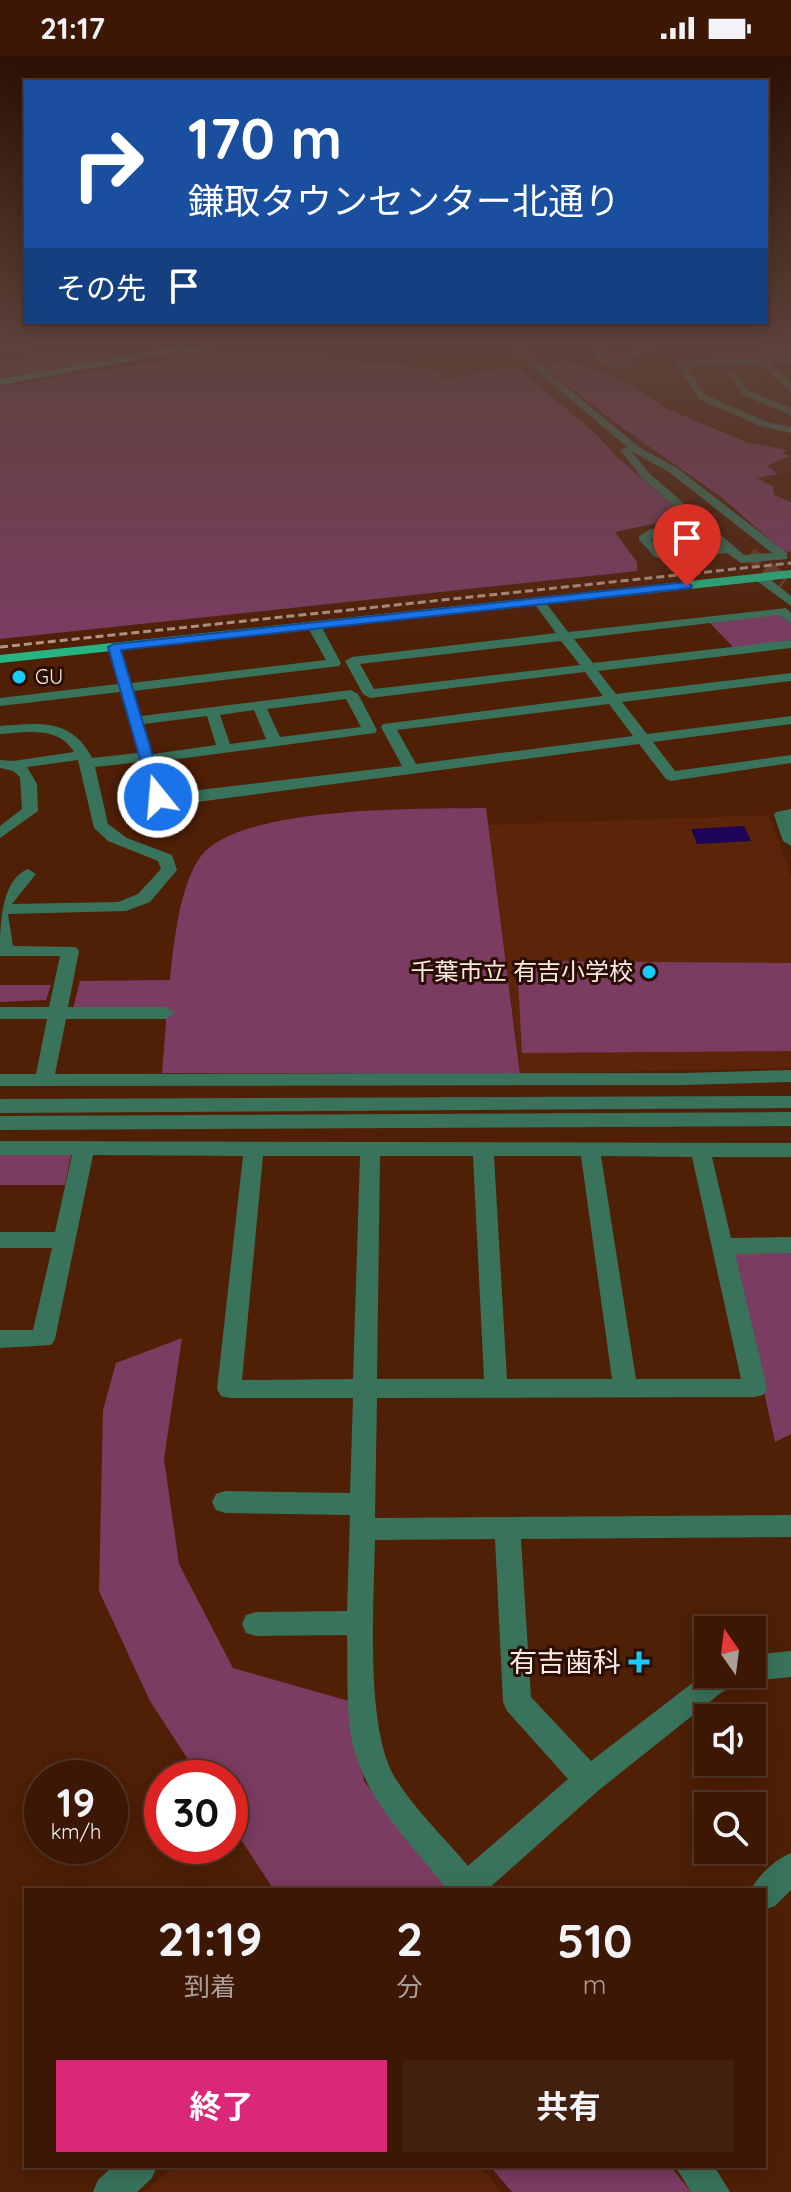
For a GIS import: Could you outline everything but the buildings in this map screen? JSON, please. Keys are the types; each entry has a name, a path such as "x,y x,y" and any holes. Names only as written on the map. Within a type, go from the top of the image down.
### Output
{"main road":[{"path":"0,659 761,578 789,581"}],"street":[{"path":"625,446 750,554"},
{"path":"630,450 673,470 783,556 745,560 646,476 630,450"},
{"path":"630,450 764,553"},
{"path":"704,527 651,533 643,538 659,554 670,556 730,549"},
{"path":"761,578 791,602"},
{"path":"539,602 671,776 791,759"},
{"path":"791,619 781,611 352,661 370,694 791,644"},
{"path":"0,702 334,663 314,626"},
{"path":"114,647 158,797 167,801 791,720"},
{"path":"411,769 388,727 791,677"},
{"path":"0,764 17,765 62,756 84,760 146,758 370,730 351,694 135,721"},
{"path":"259,706 275,742"},
{"path":"212,711 225,749"},
{"path":"0,730 32,728 69,733 80,745 100,825 106,834 114,840 153,850 166,858 169,870 144,898 120,907 0,911"},
{"path":"0,833 30,811 30,787 26,772 17,765"},
{"path":"791,814 782,815 791,841"},
{"path":"28,874 0,911 3,951 70,951 44,1080"},
{"path":"0,1013 166,1013"},
{"path":"0,1080 684,1079 791,1076"},
{"path":"0,1106 791,1102"},
{"path":"0,1123 791,1119"},
{"path":"0,1148 791,1150"},
{"path":"0,1339 43,1339 84,1148"},
{"path":"254,1148 229,1389 755,1388 700,1149"},
{"path":"370,1148 360,1623 364,1729 371,1758 385,1788 465,1888"},
{"path":"483,1148 496,1388"},
{"path":"590,1149 625,1387"},
{"path":"0,1240 64,1240"},
{"path":"723,1246 791,1245"},
{"path":"225,1502 507,1527 791,1526"},
{"path":"507,1527 517,1702 589,1780"},
{"path":"256,1624 360,1623"},
{"path":"766,1667 791,1664"},
{"path":"467,1888 589,1780 706,1688"},
{"path":"766,1893 791,1868"},
{"path":"110,2192 138,2168"},
{"path":"694,2168 713,2192"}],"shaded area":[{"path":"0,446 607,446 686,517 615,532 637,562 637,571 0,639"},
{"path":"648,446 763,446 787,450 782,453 790,456 767,466 778,474 757,478 773,486 774,495 791,502 791,552 783,551 721,497"},
{"path":"776,614 791,623 791,640 734,648 709,622"},
{"path":"486,808 520,1074 162,1073 167,1009 73,1009 80,981 170,980 179,915 188,882 201,856 222,839 253,827 335,813"},
{"name":"千葉市立 有吉小学校","path":"769,815 791,876 791,1068 521,1074 488,825"},
{"path":"744,826 751,841 697,844 691,829"},
{"path":"517,961 791,963 791,1051 522,1053"},
{"path":"0,985 51,985 46,1000 0,1002"},
{"path":"0,1150 72,1150 65,1185 0,1185"},
{"path":"733,1250 791,1250 791,1434 775,1442"},
{"path":"182,1338 164,1459 179,1564 233,1668 349,1701 364,1781 448,1888 273,1888 248,1850 248,1760 188,1760 150,1701 99,1591 103,1410 116,1363"},
{"path":"172,2168 483,2168 501,2192 144,2192"},
{"path":"492,2168 672,2168 691,2192 512,2192"}],"tunnel":[{"path":"750,554 785,582"}],"railway":[{"path":"0,647 791,563"}],"place":[{"name":"GU","path":"19,677"},
{"name":"千葉市立 有吉小学校","path":"649,972"},
{"name":"有吉歯科","path":"639,1662"}],"route":[{"path":"158,797 114,647 687,586"}]}
